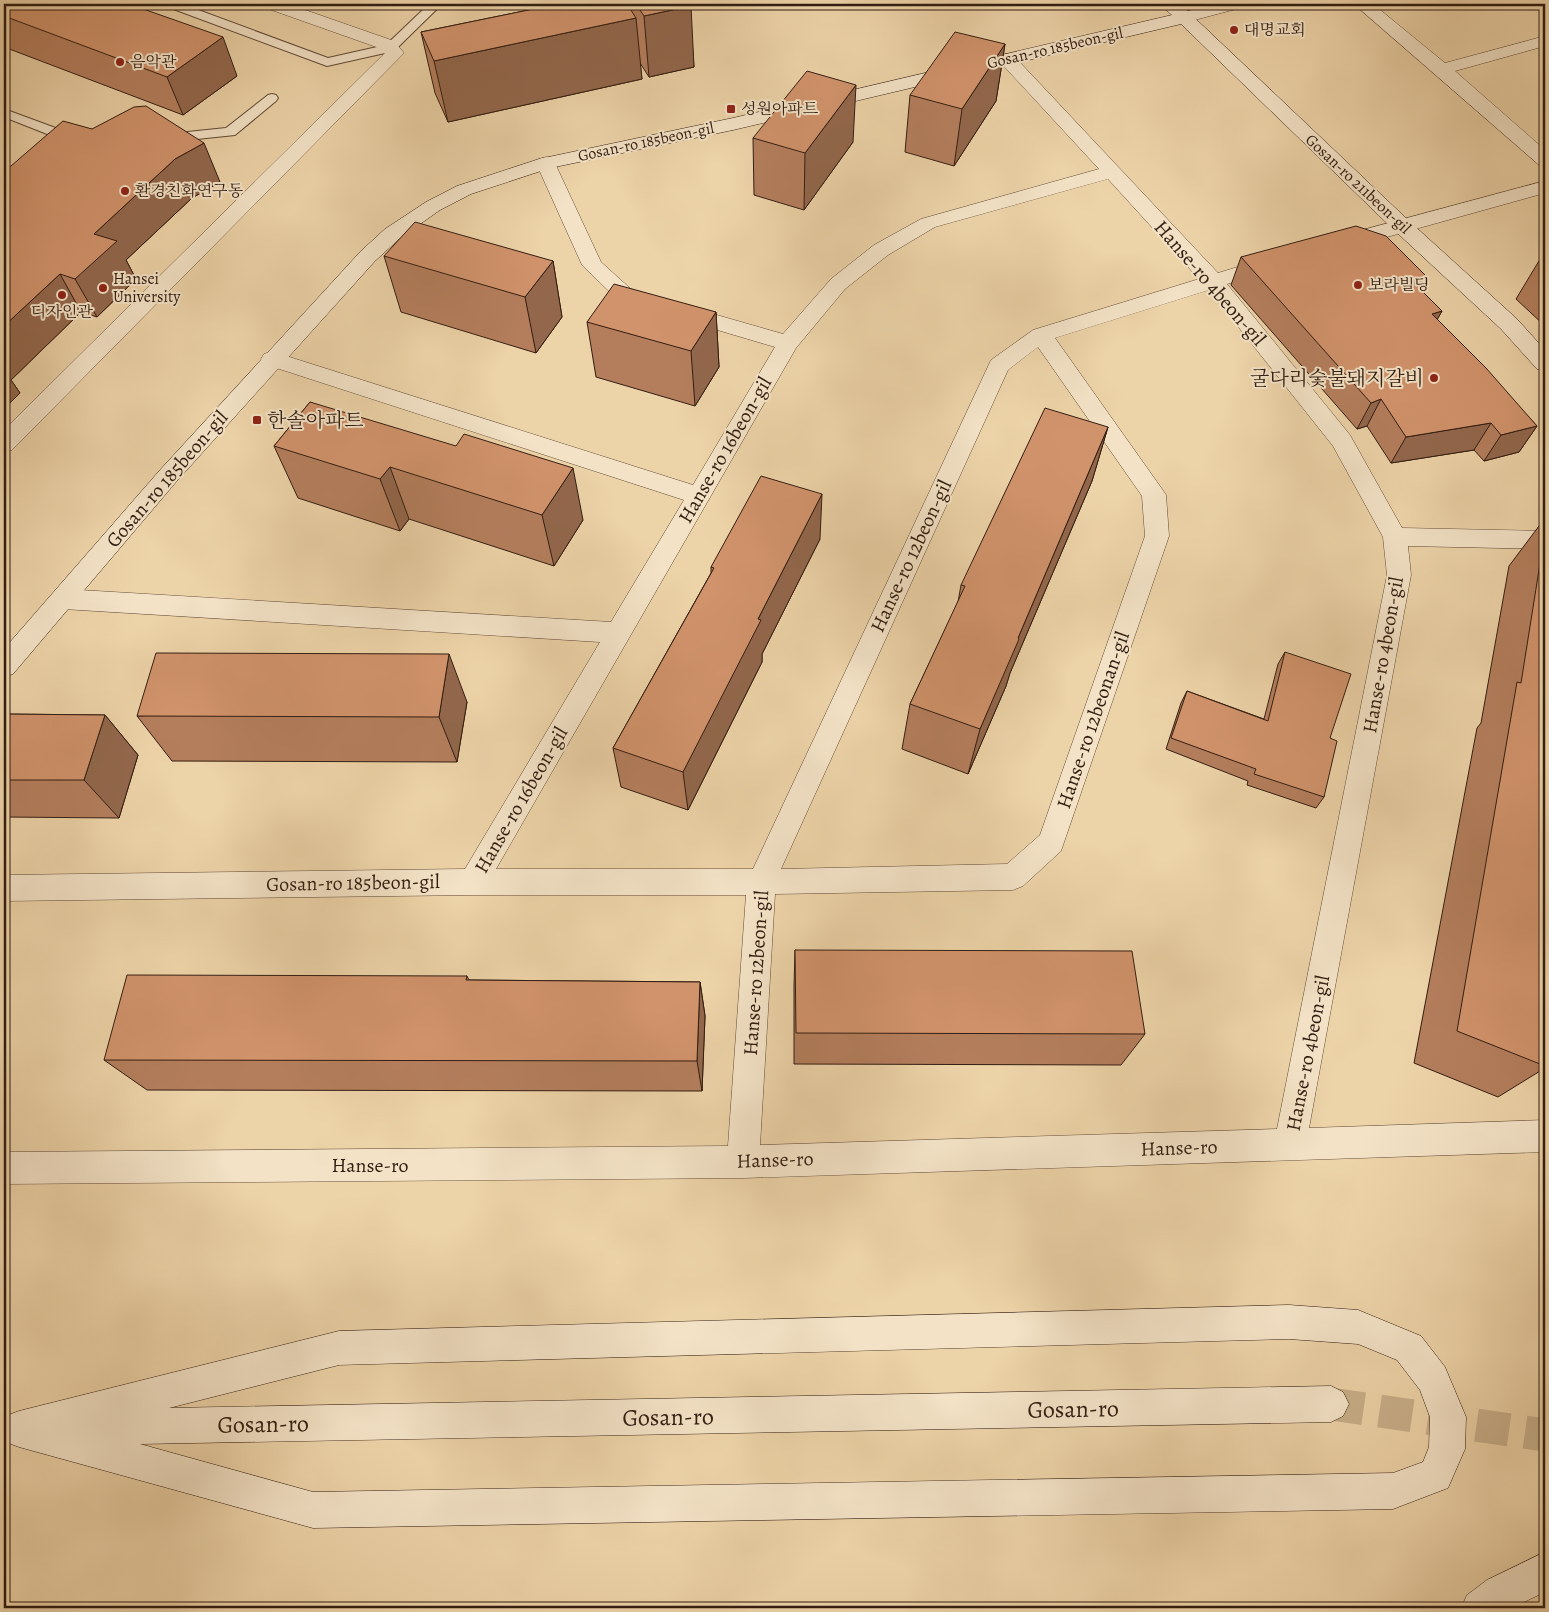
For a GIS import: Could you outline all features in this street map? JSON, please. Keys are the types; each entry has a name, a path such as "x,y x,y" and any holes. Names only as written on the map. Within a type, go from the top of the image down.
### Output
{"street":[{"path":"4,444 394,53 388,45 272,4"},
{"name":"Gosan-ro 185beon-gil","path":"4,667 168,476 272,359 368,256 392,234 433,206 464,190 546,163 733,124 1006,59 1176,11 1234,4"},
{"path":"1363,4 1442,69 1545,160"},
{"name":"Gosan-ro 211beon-gil","path":"1176,11 1508,324 1545,364"},
{"path":"1442,69 1545,41"},
{"name":"Hanse-ro 4beon-gil","path":"1006,59 1212,281 1342,441 1395,536 1399,575 1290,1144"},
{"name":"Gosan-ro 185beon-gil","path":"546,163 592,265 626,296 788,343"},
{"name":"Hanse-ro 16beon-gil","path":"473,882 788,343 838,284 881,250 928,223 1111,172"},
{"path":"1316,250 1401,225 1545,187"},
{"name":"Hanse-ro 12beon-gil","path":"744,1162 761,882 999,365 1041,335 1288,258"},
{"name":"Hanse-ro 12beonan-gil","path":"761,882 1014,877 1051,842 1157,536 1154,495 1041,335"},
{"path":"272,359 698,496"},
{"path":"1395,536 1545,540"},
{"path":"63,599 619,633"},
{"name":"Gosan-ro 185beon-gil","path":"4,888 473,882 761,882"},
{"name":"Hanse-ro","path":"4,1168 744,1162 1545,1136"},
{"path":"1288,1322 1358,1327 1409,1348 1433,1379 1448,1417 1447,1449 1434,1475 1393,1491 313,1510 12,1429 339,1348 1288,1322"},
{"name":"Gosan-ro","path":"12,1429 1331,1404"},
{"path":"1480,1608 1500,1593 1537,1578 1545,1571"}],"lane":[{"path":"172,4 327,62 390,48 436,4"},
{"path":"155,140 230,132 272,98"},
{"path":"4,113 90,146"}],"building":[{"path":"4,4 129,4 223,37 167,77 4,16"},
{"path":"558,4 627,4 636,18 434,61 421,32"},
{"path":"636,4 689,4 691,6 644,16"},
{"path":"955,32 1005,44 962,109 910,95"},
{"path":"807,71 856,85 805,153 753,138"},
{"path":"146,106 204,143 175,159 94,234 117,241 75,279 60,274 4,326 4,172 63,121 92,129 134,107"},
{"path":"415,222 553,261 525,297 384,256"},
{"path":"1356,226 1386,236 1427,277 1412,281 1442,311 1432,314 1486,368 1537,426 1501,435 1491,423 1406,437 1381,399 1371,403 1241,257"},
{"path":"614,284 716,312 691,351 587,322"},
{"path":"310,402 456,446 464,434 573,468 542,515 390,467 380,479 274,446"},
{"path":"1045,408 1108,427 980,729 910,704 965,586 961,585"},
{"path":"761,476 822,494 758,619 761,620 683,772 613,748 714,568 711,567"},
{"path":"1545,532 1545,1066 1457,1031 1517,682 1521,683"},
{"path":"1285,652 1351,674 1330,738 1337,741 1324,797 1254,774 1256,769 1171,738 1187,691 1268,721"},
{"path":"156,653 449,654 439,717 137,716"},
{"path":"4,714 105,715 84,780 4,780"},
{"path":"795,950 1132,951 1145,1034 796,1033"},
{"path":"127,975 467,976 466,980 700,982 697,1061 104,1060"}],"tunnel":[{"path":"1331,1404 1545,1435"}],"place":[{"name":"대명교회","path":"1234,30"},
{"name":"음악관","path":"120,62"},
{"name":"성원아파트","path":"731,109"},
{"name":"환경친화연구동","path":"125,191"},
{"name":"보라빌딩","path":"1358,285"},
{"name":"Hansei University","path":"103,288"},
{"name":"디자인관","path":"62,295"},
{"name":"굴다리숯불돼지갈비","path":"1434,378"},
{"name":"한솔아파트","path":"257,420"}]}
